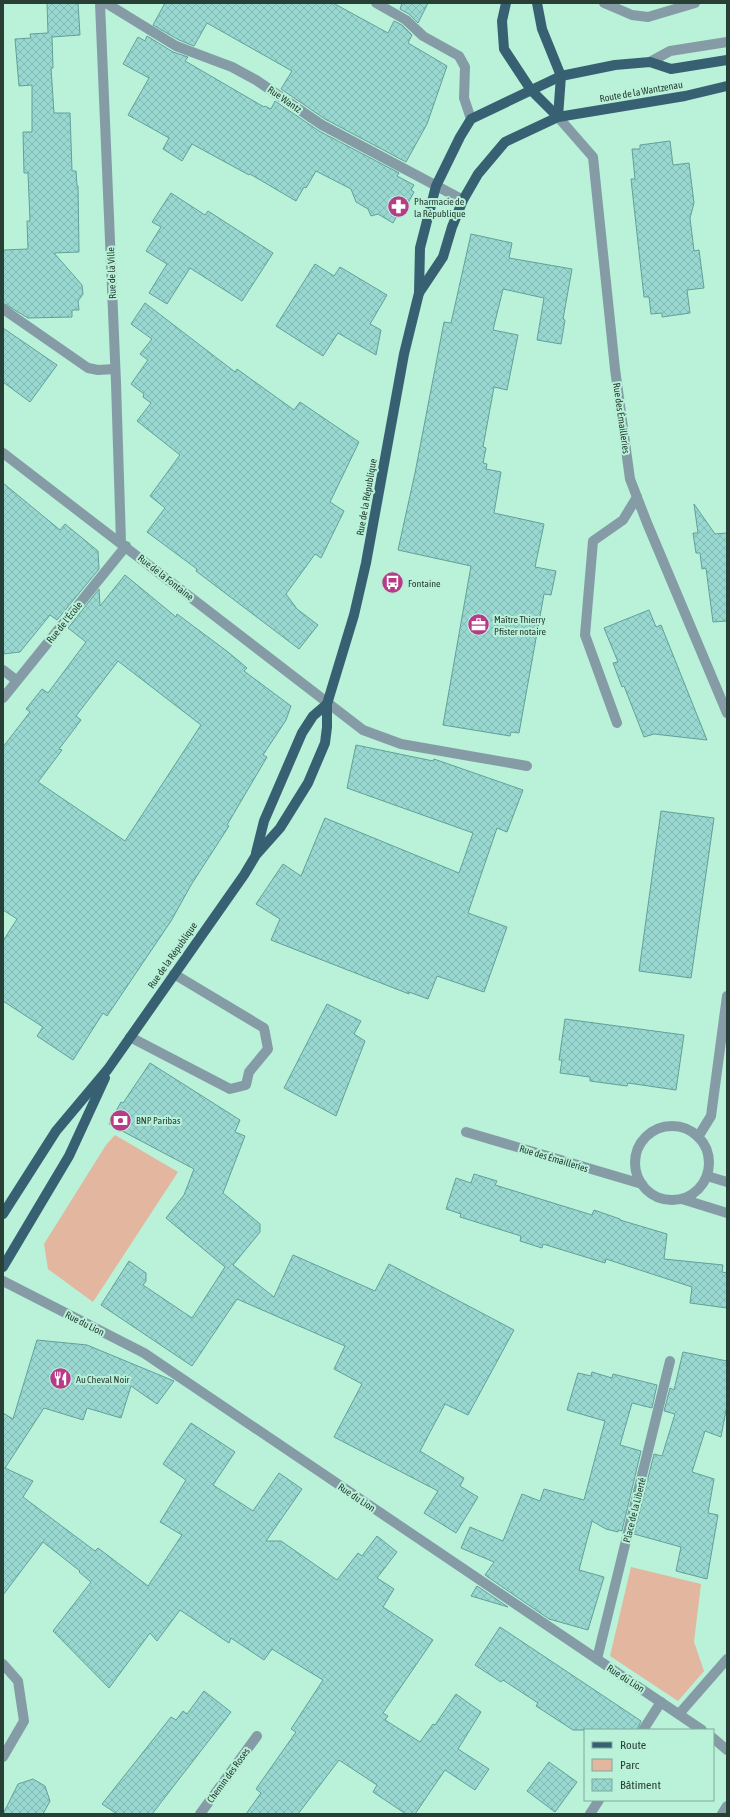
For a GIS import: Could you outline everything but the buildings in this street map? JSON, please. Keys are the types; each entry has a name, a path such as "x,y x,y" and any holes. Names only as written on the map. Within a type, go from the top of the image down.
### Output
{"main road":[{"path":"506,3 502,21 504,49 531,90 558,117"},
{"path":"537,3 542,29 562,76 558,117"},
{"name":"Route de la Wantzenau","path":"562,76 615,65 650,62 671,69 727,60"},
{"path":"471,119 562,76"},
{"name":"Route de la Wantzenau","path":"558,117 685,96 727,86"},
{"name":"Rue de la République","path":"419,293 443,257 452,227 463,200 478,174 505,142 558,117"},
{"name":"Rue de la République","path":"3,1214 56,1131 108,1069 244,875 256,855 280,828 308,783 325,743 328,727 327,704 354,615 364,570 404,354 419,293 420,248 436,186 458,141 471,119"},
{"name":"Rue de la République","path":"256,855 264,821 302,733 313,716 327,704"},
{"name":"Rue de la République","path":"3,1267 69,1156 108,1069"}],"street":[{"name":"Rue de la Ville","path":"100,3 123,544"},
{"name":"Rue Wantz","path":"106,3 176,46 232,67 256,80 322,125 463,200"},
{"path":"376,3 406,20 422,36 459,56 465,67 464,98 471,119"},
{"path":"604,3 632,15 648,17 695,3"},
{"path":"650,62 670,51 727,42"},
{"name":"Rue des Émailleries","path":"558,117 592,157 615,368 630,479 727,713"},
{"path":"3,309 88,368 98,370 115,369"},
{"name":"Rue de la Fontaine","path":"3,453 123,544 327,704 363,730 401,744 527,766"},
{"path":"617,723 585,635 593,541 623,520 637,497"},
{"name":"Rue de l'École","path":"3,698 123,544"},
{"path":"3,670 16,680"},
{"path":"130,1037 230,1089 246,1085 249,1072 268,1049 264,1028 174,974"},
{"path":"698,1137 711,1116 727,996"},
{"path":"642,1184 637,1174 636,1162 638,1150 644,1140 653,1132 664,1127 676,1127 688,1130 698,1137 704,1145 708,1155 709,1165 707,1176 697,1190 682,1199"},
{"name":"Rue des Émailleries","path":"466,1132 642,1184 650,1192 660,1198 671,1200 682,1199 727,1213"},
{"path":"707,1176 727,1182"},
{"name":"Rue du Lion","path":"3,1281 144,1353 701,1729"},
{"name":"Place de la Liberté","path":"597,1660 670,1360"},
{"path":"679,1714 727,1659"},
{"path":"3,1664 18,1681 24,1721 3,1756"},
{"path":"644,1729 661,1702"},
{"name":"Chemin des Roses","path":"200,1814 257,1736"},
{"path":"714,1739 727,1750"},
{"path":"590,1814 598,1801"},
{"path":"722,1814 727,1806"}],"green space":[{"path":"115,1135 178,1172 93,1302 48,1269 44,1244 106,1145"},
{"path":"631,1567 701,1584 694,1642 704,1671 678,1701 610,1656"}],"place":[{"name":"Pharmacie de la République","path":"398,207"},
{"name":"Fontaine","path":"392,583"},
{"name":"Maître Thierry Pfister notaire","path":"479,625"},
{"name":"BNP Paribas","path":"120,1120"},
{"name":"Au Cheval Noir","path":"60,1379"}]}
